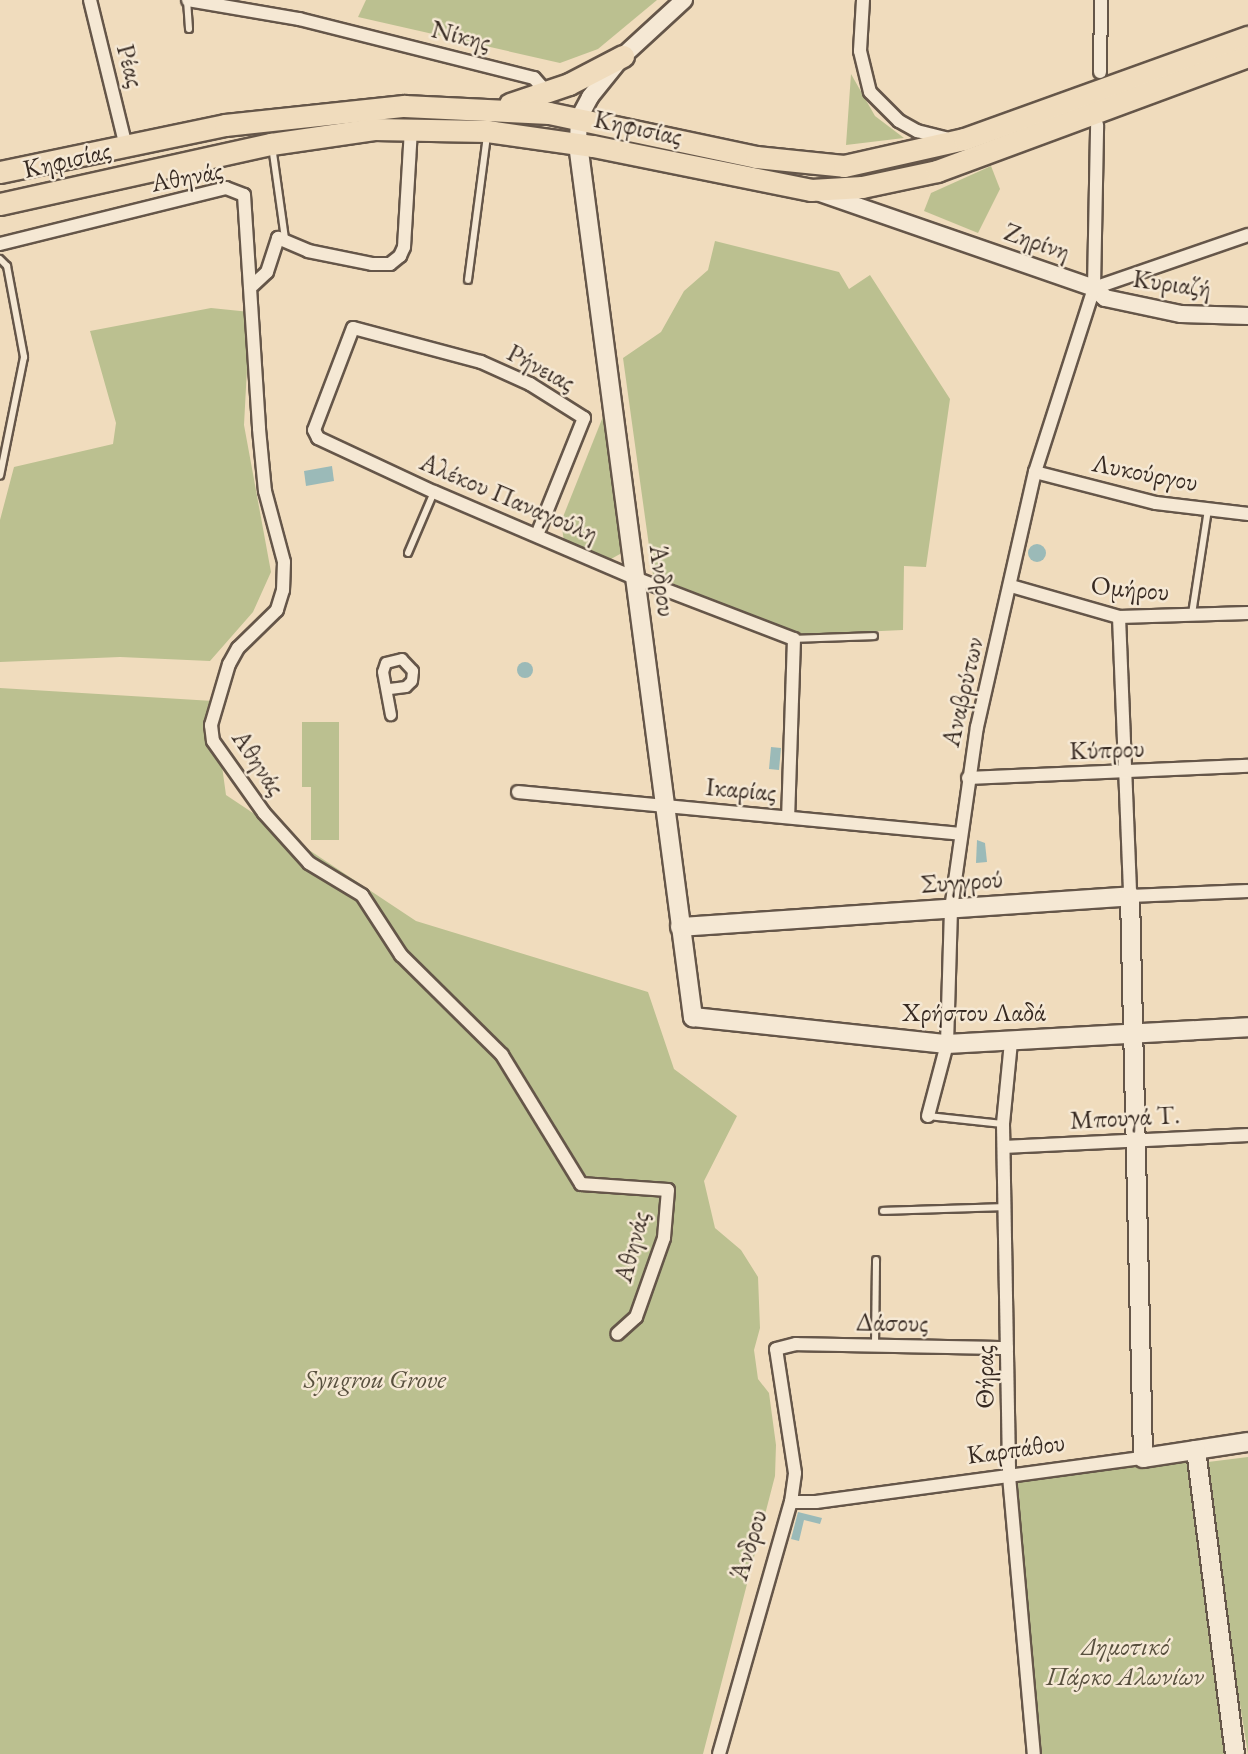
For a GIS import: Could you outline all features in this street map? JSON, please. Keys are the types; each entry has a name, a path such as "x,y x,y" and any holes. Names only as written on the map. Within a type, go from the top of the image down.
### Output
{"main road":[{"name":"Κηφισίας","path":"0,172 125,143 359,108 496,108 579,118 812,166 891,159 1247,53"},
{"name":"Κηφισίας","path":"0,204 271,144 374,129 487,131 578,144 811,190 871,185 937,171 1247,53"},
{"path":"496,108 537,97 623,56"},
{"name":"Άνδρου","path":"578,144 689,1009 699,1020"},
{"path":"1130,896 1143,1458"},
{"name":"Συγγρού","path":"680,927 1130,896"},
{"name":"Χρήστου Λαδά","path":"699,1020 947,1044 1248,1027"},
{"name":"Καρπάθου","path":"1143,1458 1248,1442"},
{"path":"1196,1450 1235,1754"}],"street":[{"name":"Ρέας","path":"90,0 125,143"},
{"name":"Νίκης","path":"188,0 299,19 534,78 541,86 537,97"},
{"path":"578,144 579,118 623,56 684,0"},
{"path":"863,0 861,69 877,102 917,131 964,139"},
{"path":"1100,72 1101,0"},
{"name":"Αναβρύτων","path":"928,1116 947,1044 951,909 968,778 1035,472 1094,288 1097,125"},
{"path":"253,285 267,272 278,237 285,238 307,251 372,264 390,264 400,256 404,247 411,129"},
{"name":"Αθηνάς","path":"0,244 233,188 246,202 261,454 265,491 281,543 283,590 277,610 238,648 229,664 212,717 213,741 264,813 309,863 362,895 401,955 502,1055 580,1184 668,1190 661,1247 635,1319 617,1334"},
{"name":"Ζηρίνη","path":"811,190 1094,288 1248,235"},
{"name":"Κυριαζή","path":"1094,288 1105,298 1149,309 1248,316"},
{"name":"Αλέκου Παναγούλη","path":"353,327 315,434 434,492 635,578 794,639"},
{"name":"Ρήνειας","path":"353,327 481,362 530,384 584,418 537,535"},
{"name":"Λυκούργου","path":"1035,472 1156,503 1248,513"},
{"name":"Ομήρου","path":"1011,586 1119,617 1248,613"},
{"path":"1119,617 1130,896"},
{"path":"788,817 794,639"},
{"path":"390,689 391,715"},
{"name":"Κύπρου","path":"968,778 1248,766"},
{"name":"Ικαρίας","path":"518,792 960,834"},
{"name":"Συγγρού","path":"1130,896 1248,891"},
{"name":"Θήρας","path":"1011,1042 1003,1124 1007,1207 1009,1476 1034,1754"},
{"name":"Μπουγά Τ.","path":"1004,1147 1248,1135"},
{"name":"Δάσους","path":"776,1349 796,1344 1007,1348"},
{"name":"Άνδρου","path":"719,1754 791,1502 795,1473 776,1349"},
{"name":"Καρπάθου","path":"791,1502 816,1502 1143,1458"}],"lane":[{"path":"188,0 189,29"},
{"path":"468,280 487,131"},
{"path":"271,144 285,238"},
{"path":"0,259 7,266 24,357 0,476"},
{"path":"408,554 434,492"},
{"path":"1192,616 1208,509"},
{"path":"794,639 874,636"},
{"path":"928,1116 1003,1124"},
{"path":"883,1211 1007,1207"},
{"path":"875,1345 876,1260"}],"green space":[{"path":"366,0 657,0 598,49 560,63 358,17"},
{"path":"851,74 875,116 904,138 846,145"},
{"path":"991,166 1000,189 978,233 924,211 931,193"},
{"path":"715,241 839,272 849,289 870,275 950,399 926,567 904,566 903,630 795,635 653,575 623,358 661,332 684,291 708,270"},
{"path":"211,308 250,312 244,425 271,572 253,612 210,661 120,657 0,662 0,520 14,467 113,444 116,423 90,331"},
{"path":"604,414 621,544 620,554 611,559 564,541 561,522"},
{"name":"Syngrou Grove","path":"0,688 213,701 226,795 416,921 648,992 674,1069 737,1116 704,1181 715,1228 741,1250 758,1277 760,1328 754,1350 758,1379 769,1393 776,1445 775,1476 703,1754 0,1754"},
{"path":"302,722 339,722 339,840 311,840 311,787 302,787"},
{"name":"Δημοτικό Πάρκο Αλωνίων","path":"1192,1456 1229,1754 1042,1754 1014,1479"},
{"path":"1248,1457 1248,1754 1203,1474 1208,1462"}],"water":[{"path":"332,466 334,481 306,486 304,471"},
{"path":"1037,544 1043,547 1046,553 1043,559 1037,562 1031,559 1028,553 1031,547"},
{"path":"525,662 531,664 531,676 525,678 519,676 517,670 519,664"},
{"path":"771,747 781,748 779,770 769,769"},
{"path":"977,840 985,843 987,862 976,863"},
{"path":"798,1512 822,1518 820,1524 804,1520 799,1541 791,1539"}]}
